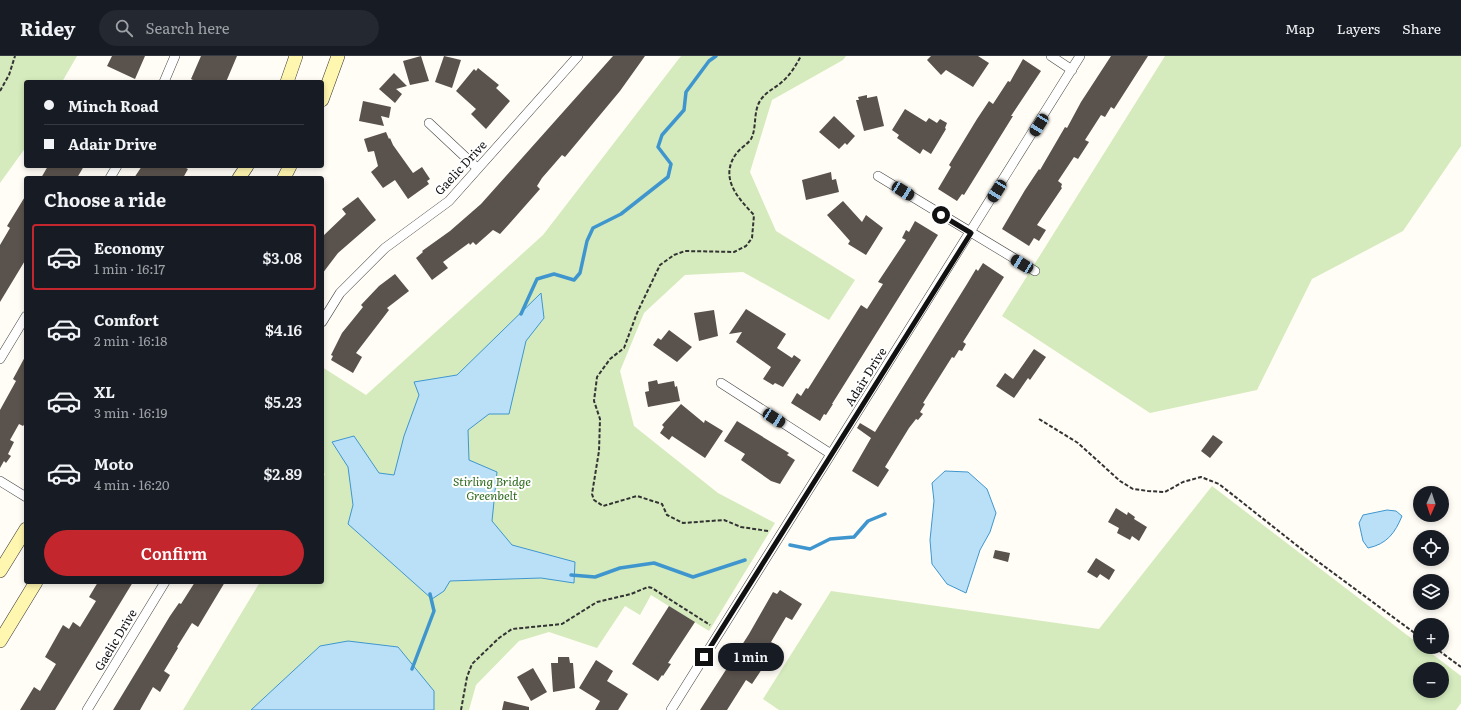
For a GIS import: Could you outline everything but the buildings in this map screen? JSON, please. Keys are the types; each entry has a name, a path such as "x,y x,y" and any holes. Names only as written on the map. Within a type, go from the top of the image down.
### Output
{"main road":[{"path":"288,80 296,56"},
{"path":"324,94 338,56"},
{"path":"0,572 24,532"},
{"path":"0,642 35,584"}],"street":[{"path":"165,80 175,56"},
{"name":"Gaelic Drive","path":"324,319 340,293 385,248 449,201 578,56"},
{"path":"1051,56 1072,70"},
{"name":"Adair Drive","path":"671,710 971,233 1080,56"},
{"path":"429,123 477,168"},
{"path":"878,176 1035,271"},
{"path":"0,359 24,319"},
{"path":"721,383 831,454"},
{"path":"0,481 24,496"},
{"name":"Gaelic Drive","path":"87,710 164,584"}],"path":[{"path":"0,91 9,75 16,56"},
{"path":"768,531 741,527 724,520 683,523 675,521 667,516 662,504 637,496 603,506 594,500 592,494 599,451 600,419 594,401 597,377 610,359 624,348 637,313 660,265 674,255 685,252 734,252 746,246 752,238 754,215 731,186 730,164 736,153 747,145 752,137 755,113 760,102 768,92 783,81 794,69 801,56"},
{"path":"1039,419 1078,443 1120,481 1134,489 1165,492 1183,482 1201,477 1219,484 1309,555 1413,632"},
{"path":"461,710 472,664 499,638 512,629 562,624 596,602 631,594 648,587 652,588 710,625"},
{"path":"1443,654 1461,667"}],"green space":[{"path":"0,56 77,56 63,80 24,80 24,150 0,183"},
{"name":"Stirling Bridge Greenbelt","path":"681,56 846,56 843,60 772,100 750,172 776,231 855,280 829,320 743,272 685,275 644,313 620,371 634,426 718,493 775,523 709,631 651,595 640,615 625,606 597,648 549,632 519,641 476,685 469,710 183,710 259,584 324,584 324,368 366,395 543,235"},
{"path":"1165,56 1461,56 1461,146 1403,231 1312,279 1257,390 1150,413 1002,316"},
{"path":"1212,486 1413,640 1413,654 1432,654 1443,662 1413,662 1413,698 1449,698 1449,667 1461,676 1461,703 1456,710 779,710 763,699 831,591 1099,629"}],"water":[{"path":"541,293 544,318 526,341 509,414 489,414 468,430 469,460 497,472 492,521 512,545 575,562 574,583 541,578 450,581 444,591 432,599 348,524 353,505 348,467 332,442 354,436 379,473 394,475 404,436 419,395 414,382 457,375"},
{"path":"945,471 968,472 987,489 996,513 990,532 980,550 966,593 947,584 932,564 930,540 934,501 932,483"},
{"path":"1387,510 1396,511 1402,516 1390,537 1380,544 1368,548 1363,541 1359,523 1363,515"},
{"path":"348,641 398,647 434,691 434,710 251,710 320,646"}],"waterway":[{"path":"521,314 537,279 554,274 574,280 580,273 587,241 593,228 621,214 668,177 671,164 658,147 662,135 684,110 686,92 709,61 716,56"},
{"path":"790,545 810,549 830,539 854,537 868,521 885,514"},
{"path":"571,575 595,577 620,568 654,563 693,577 745,560"},
{"path":"412,669 434,611 430,594"}],"route":[{"path":"704,657 971,233 941,215"}]}
